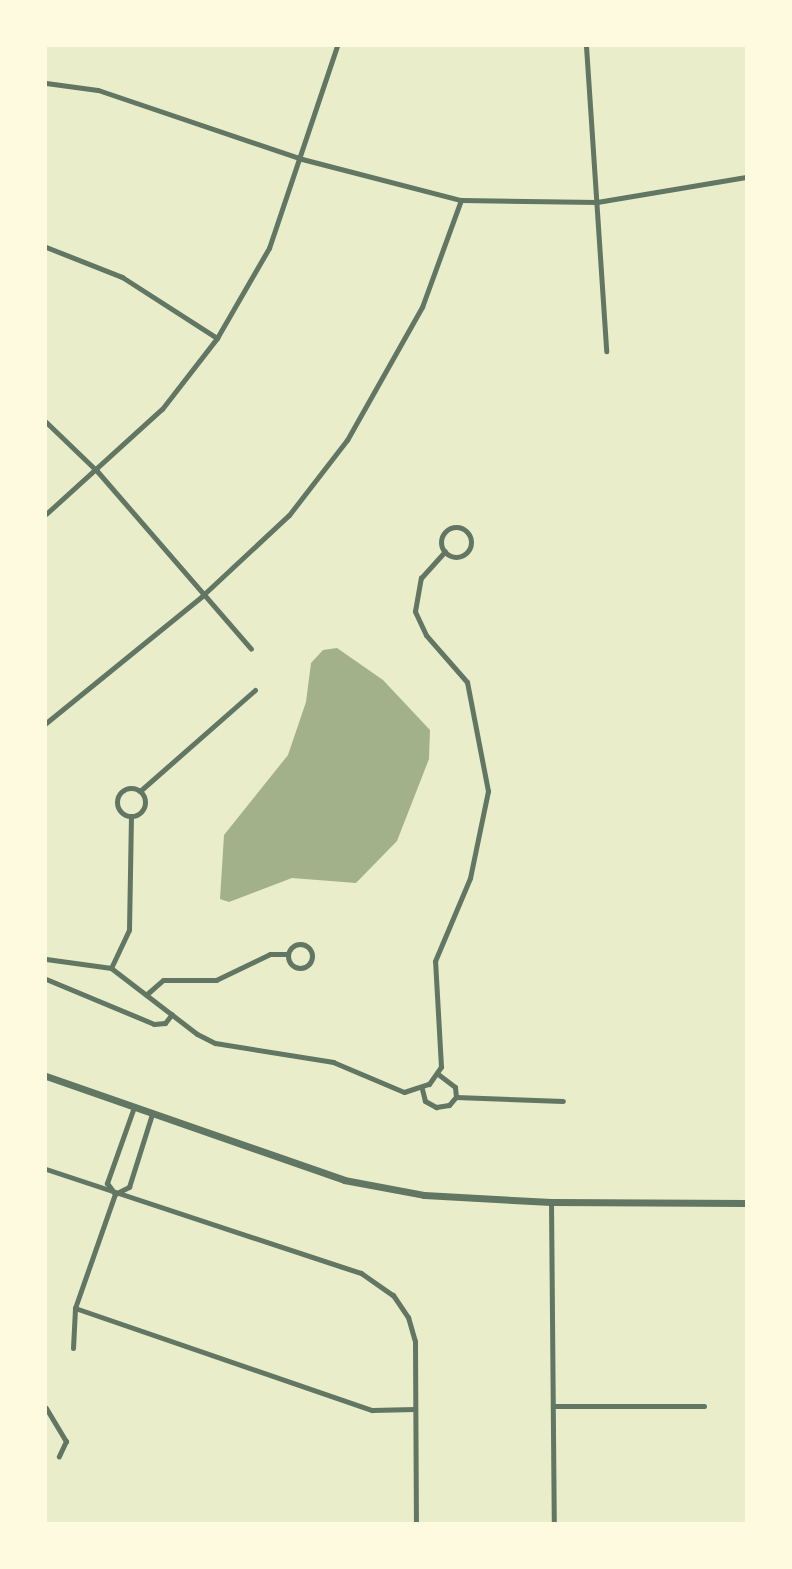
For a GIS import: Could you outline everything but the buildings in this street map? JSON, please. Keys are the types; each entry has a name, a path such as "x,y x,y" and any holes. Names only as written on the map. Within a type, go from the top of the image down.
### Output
{"street":[{"path":"46,514 97,471 162,409 217,338 269,248 302,159 337,46"},
{"path":"586,46 606,351"},
{"path":"46,83 99,90 302,159 461,200 597,202 747,177"},
{"path":"46,723 202,596 289,514 347,440 422,307 461,200"},
{"path":"46,247 122,277 217,338"},
{"path":"46,422 97,471 202,596 251,649"},
{"path":"46,959 111,968 215,1043 333,1062 404,1092 422,1089 438,1074 442,1053 435,961 470,878 488,791 467,682 426,635 415,611 421,578 444,551 442,537 447,529 462,528 469,534 467,552 453,556 444,551"},
{"path":"141,791 255,690"},
{"path":"131,816 119,809 118,796 128,788 141,791"},
{"path":"131,816 143,809 141,791"},
{"path":"111,968 129,930 131,816"},
{"path":"303,944 312,958 298,968 288,954 292,947 303,944"},
{"path":"147,994 163,980 216,980 270,954 288,954"},
{"path":"46,979 154,1024 165,1023 172,1014"},
{"path":"422,1089 425,1101 436,1107 449,1105 456,1097 455,1087 438,1074"},
{"path":"46,1076 344,1180 424,1195 551,1202 747,1203"},
{"path":"456,1097 562,1101"},
{"path":"115,1194 107,1183 134,1107"},
{"path":"73,1348 75,1308 115,1194 129,1187 152,1114"},
{"path":"46,1169 377,1282 408,1317 415,1340 416,1524"},
{"path":"551,1202 554,1524"},
{"path":"75,1308 372,1410 415,1409"},
{"path":"553,1406 704,1406"},
{"path":"46,1408 66,1441 59,1456"}],"shaded area":[{"path":"337,648 383,680 430,730 429,759 397,841 356,883 292,878 229,902 220,899 224,835 288,755 306,702 311,663 323,650"}]}
